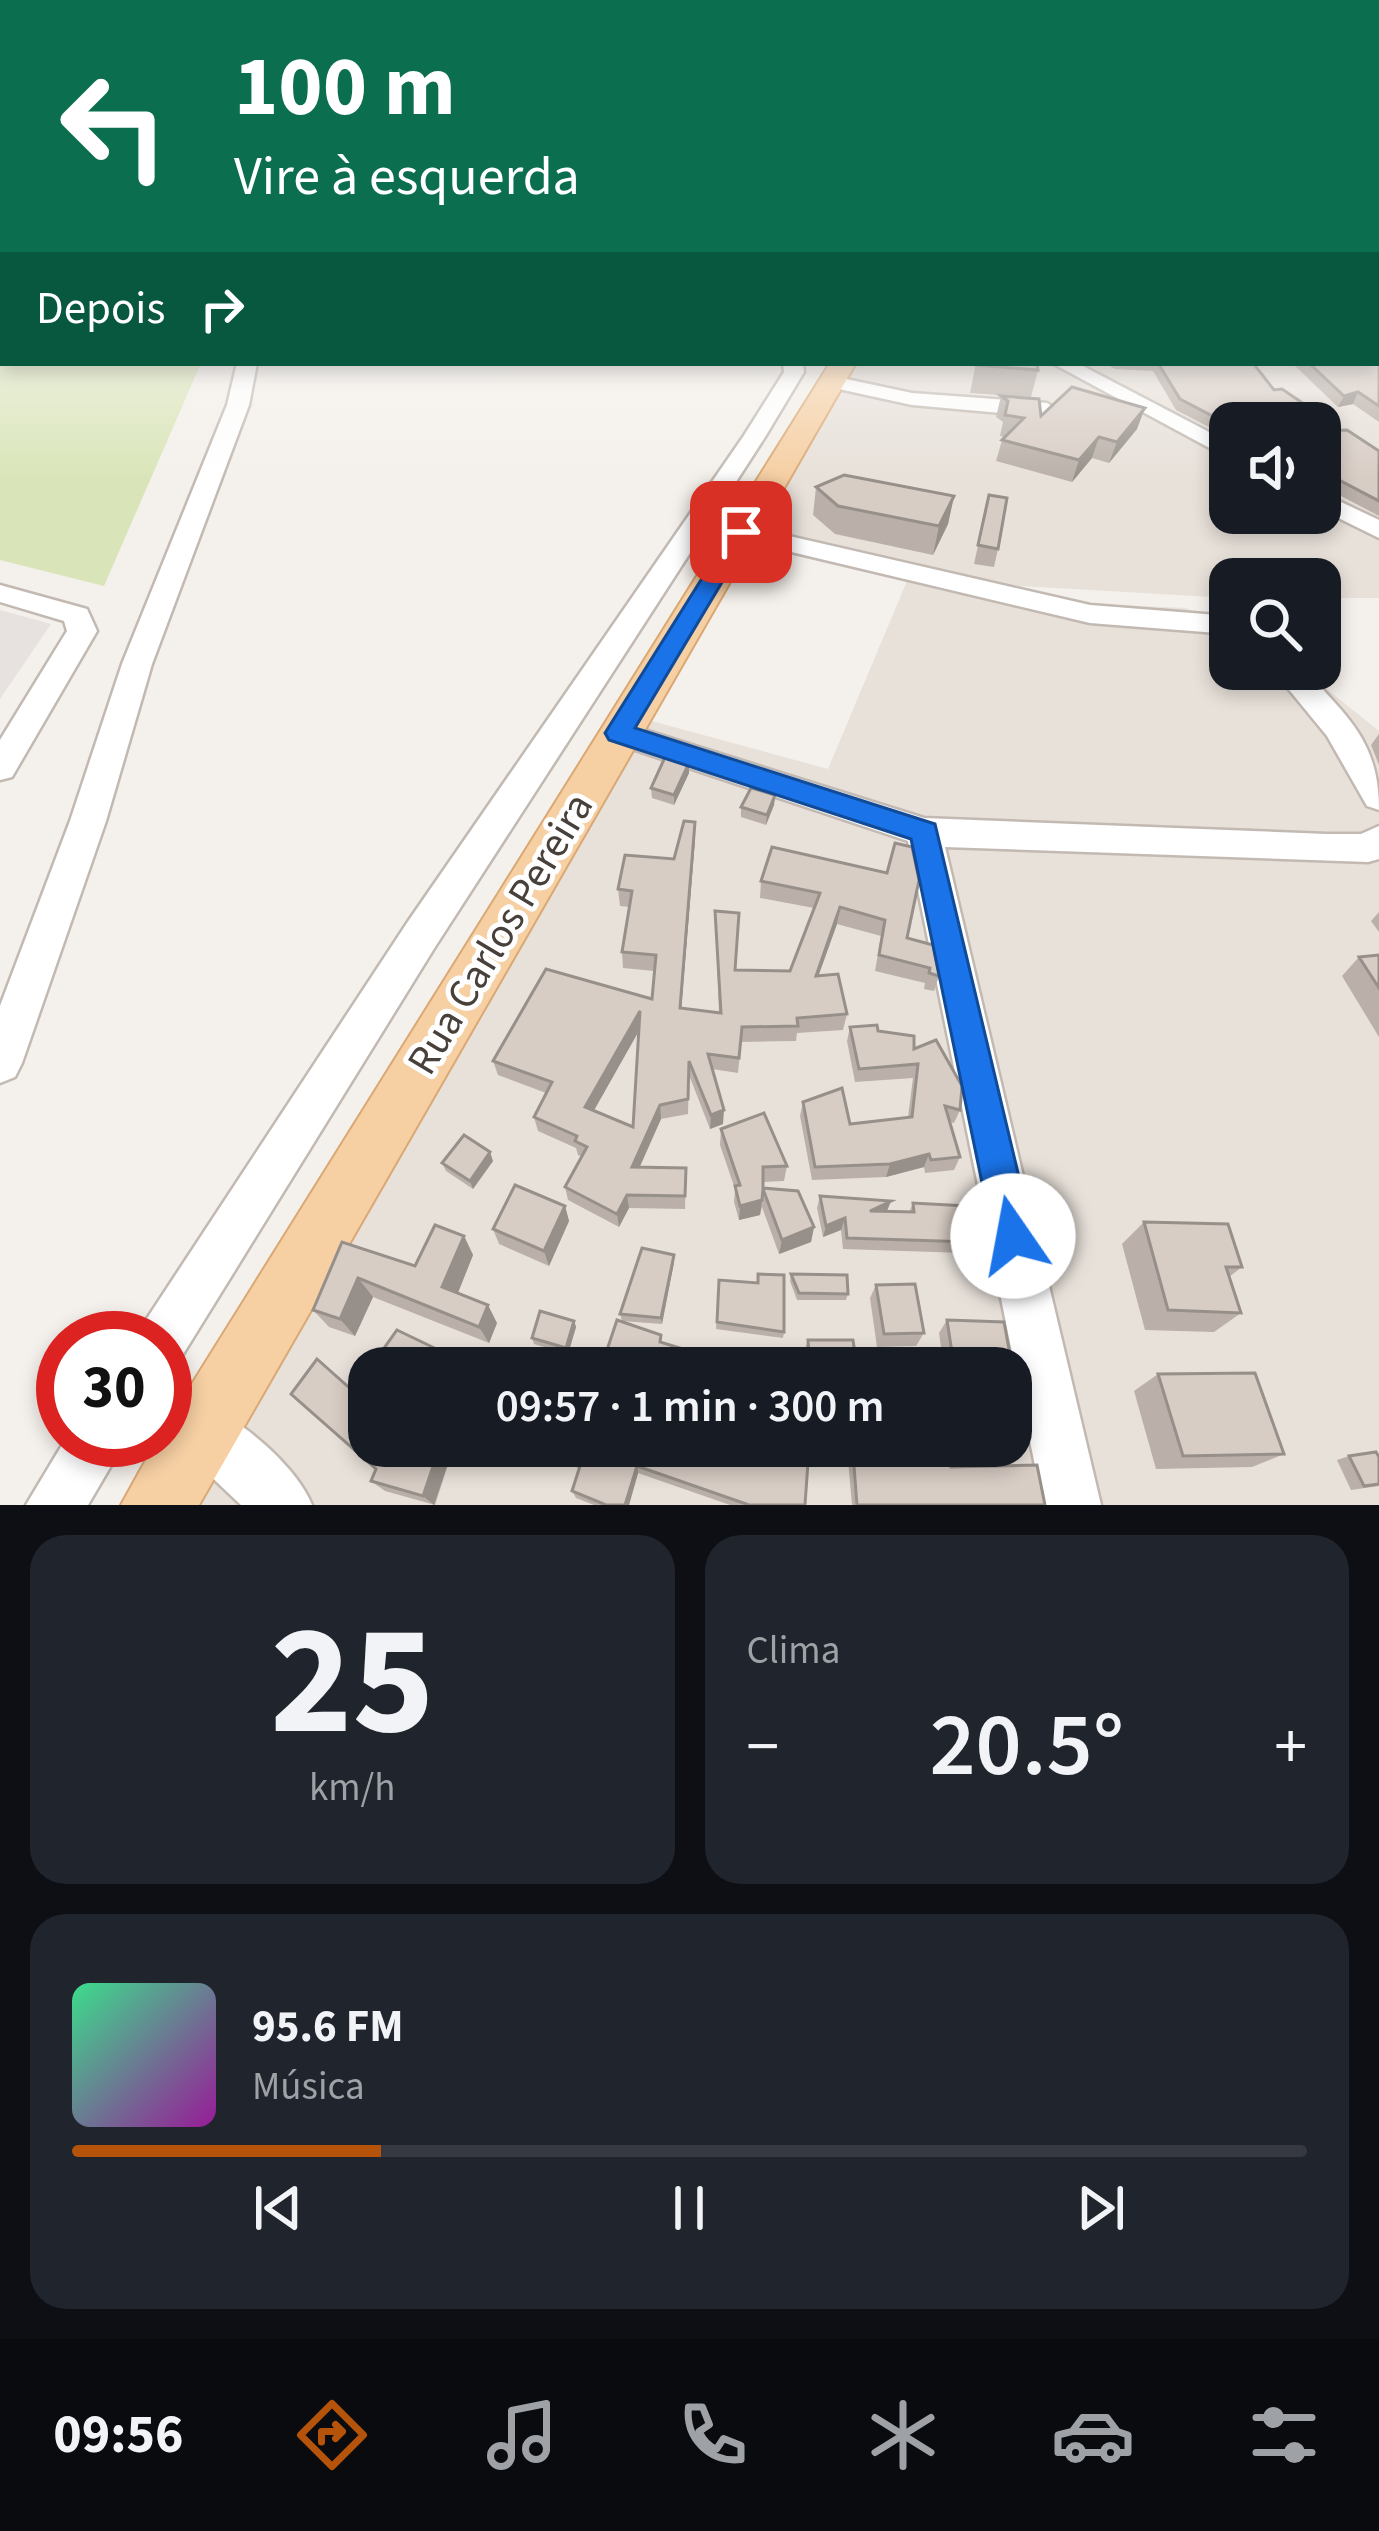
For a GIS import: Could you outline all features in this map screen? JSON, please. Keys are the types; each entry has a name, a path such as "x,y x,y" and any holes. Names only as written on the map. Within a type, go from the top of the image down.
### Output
{"main road":[{"name":"Rua Carlos Pereira","path":"158,1505 741,532 822,369"}],"street":[{"path":"0,1063 88,821 137,664 238,405 246,366"},
{"path":"1068,366 1209,441"},
{"path":"181,1311 422,935 794,372 822,369 912,399 1047,410"},
{"path":"1341,510 1379,530"},
{"path":"741,532 1090,614 1209,621"},
{"path":"0,593 77,615 82,632 0,768"},
{"path":"1305,690 1339,729 1379,797"},
{"path":"619,733 924,832 1326,848 1368,848 1379,840"},
{"path":"924,832 1072,1505"},
{"path":"202,1431 283,1505"},
{"path":"55,1505 80,1467"}],"shaded area":[{"path":"835,366 1305,366 1379,393 1379,598 1341,598 1341,558 1209,558 1209,597 1004,585 735,525"},
{"path":"907,581 1024,601 1186,608 1209,619 1209,690 1328,690 1379,731 1379,1505 181,1505 648,720 828,769"},
{"path":"0,610 51,624 0,699"}],"green space":[{"path":"0,366 200,366 104,586 0,560"}],"building":[{"path":"988,366 1037,366 1038,370"},
{"path":"1160,366 1255,366 1274,390 1282,389 1301,402 1209,402 1209,414 1180,399"},
{"path":"1312,366 1379,366 1379,406 1358,392 1344,396"},
{"path":"1072,387 1145,408 1117,442 1099,437 1079,460 1002,440 1024,418 1005,415 1008,401 1001,396 1039,399 1041,416"},
{"path":"1341,430 1379,451 1379,501 1341,481"},
{"path":"844,475 954,496 939,526 838,506 816,487"},
{"path":"989,495 1007,498 998,549 978,545"},
{"path":"666,755 689,763 674,795 651,788"},
{"path":"751,788 775,795 767,815 741,807"},
{"path":"684,821 695,822 680,1008 721,1013 715,911 739,913 735,970 790,971 820,893 761,881 772,847 887,873 895,843 912,847 919,880 907,938 933,945 939,976 929,973 930,968 879,955 885,920 840,907 816,976 838,974 847,1014 797,1018 798,1026 742,1027 739,1058 708,1054 724,1110 711,1115 689,1061 688,1099 660,1105 632,1167 686,1168 685,1196 627,1195 617,1214 565,1187 587,1147 575,1141 577,1136 534,1117 552,1082 493,1061 546,969 652,999 656,955 622,952 632,891 618,889 625,855 674,859","holes":["640,1011 633,1127 585,1107"]},
{"path":"1379,955 1379,988 1359,957"},
{"path":"877,1025 878,1031 914,1036 914,1049 936,1040 962,1086 960,1110 945,1106 960,1157 931,1160 929,1154 890,1164 815,1167 803,1102 842,1088 850,1124 912,1117 918,1064 859,1069 850,1027"},
{"path":"764,1113 787,1166 763,1167 763,1188 798,1191 814,1227 782,1240 763,1189 762,1200 740,1206 735,1186 740,1185 721,1129"},
{"path":"464,1135 490,1152 470,1181 442,1163"},
{"path":"515,1185 565,1206 544,1251 493,1229"},
{"path":"820,1196 891,1201 870,1211 914,1212 913,1203 967,1206 971,1242 847,1238 845,1218 826,1226"},
{"path":"1144,1222 1228,1224 1242,1267 1226,1267 1241,1313 1168,1310"},
{"path":"435,1225 464,1236 442,1287 488,1305 479,1327 358,1278 340,1319 313,1310 342,1242 415,1266"},
{"path":"642,1248 674,1255 661,1318 620,1314"},
{"path":"758,1274 784,1275 784,1332 717,1322 719,1280 758,1283"},
{"path":"791,1274 847,1275 848,1294 799,1293"},
{"path":"915,1284 924,1333 884,1334 876,1285"},
{"path":"540,1311 574,1321 566,1347 532,1338"},
{"path":"617,1320 661,1335 660,1342 676,1347 608,1347"},
{"path":"947,1320 1004,1322 1009,1347 951,1347"},
{"path":"397,1330 432,1347 385,1347"},
{"path":"808,1340 853,1340 854,1347 808,1347"},
{"path":"317,1359 348,1387 348,1444 291,1394"},
{"path":"1255,1373 1284,1454 1183,1456 1158,1374"},
{"path":"1376,1452 1379,1484 1364,1486 1349,1456"},
{"path":"1037,1465 1045,1505 857,1505 854,1467"},
{"path":"433,1467 423,1496 371,1481 376,1469"},
{"path":"580,1467 637,1467 625,1505 606,1505 572,1491"},
{"path":"640,1467 808,1467 805,1505 749,1505"}],"route":[{"path":"741,532 619,733 924,832 1013,1236"}]}
